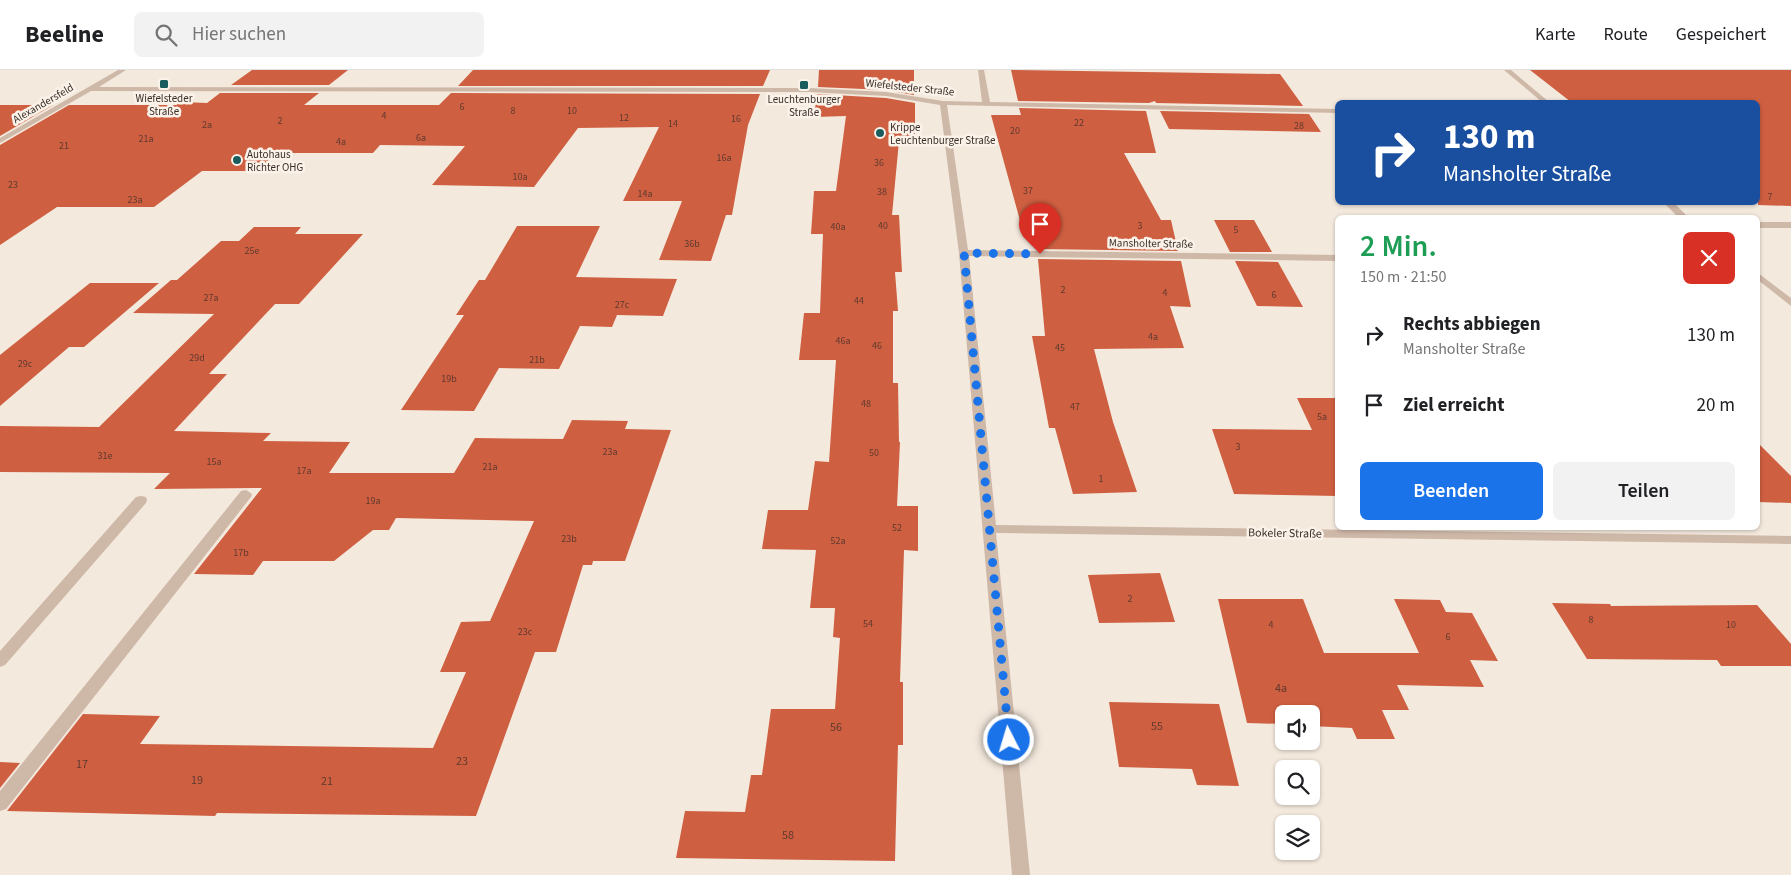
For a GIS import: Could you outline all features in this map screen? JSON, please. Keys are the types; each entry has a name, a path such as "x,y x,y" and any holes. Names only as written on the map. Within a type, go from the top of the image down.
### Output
{"street":[{"name":"Alexandersfeld","path":"0,141 123,70"},
{"path":"981,70 986,104"},
{"path":"1506,70 1544,100"},
{"name":"Wiefelsteder Straße","path":"91,89 809,90 886,94 943,103 1335,111"},
{"path":"943,103 964,253 1021,875"},
{"path":"1670,205 1682,215"},
{"path":"1760,225 1791,225"},
{"name":"Mansholter Straße","path":"964,253 1335,258"},
{"path":"1760,278 1791,303"},
{"path":"0,804 246,494"},
{"path":"0,661 141,500"},
{"name":"Bokeler Straße","path":"989,529 1791,540"}],"building":[{"path":"252,70 348,70 329,85 231,85"},
{"path":"473,70 770,70 763,86 458,86"},
{"path":"819,70 914,70 914,95 886,90 818,87"},
{"path":"1011,70 1280,74 1303,106 1156,103 1155,101 1149,103 1018,101"},
{"path":"1530,70 1791,70 1791,206 1758,205 1760,205 1760,100 1568,100"},
{"path":"220,93 319,93 304,105 439,105 451,93 760,94 748,125 732,215 726,215 711,261 659,260 682,201 623,201 659,127 578,128 534,187 432,185 465,146 380,145 373,153 278,153 256,171 202,171 154,207 57,207 0,245 0,145 69,105 176,105 182,102 207,103"},
{"path":"817,94 886,98 915,103 915,141 899,141 892,215 899,215 902,272 895,272 898,311 893,311 893,383 898,383 900,442 897,506 918,506 918,551 904,550 900,682 903,682 903,745 898,745 895,861 676,858 685,811 745,812 751,775 762,775 771,709 835,709 840,638 833,637 835,608 810,608 816,550 762,549 768,510 808,510 815,461 829,462 836,360 799,360 804,313 820,313 823,234 811,234 814,191 836,191 846,116 814,117"},
{"path":"0,105 53,105 0,136"},
{"path":"1019,108 1146,111 1156,153 1124,153 1161,220 1171,220 1178,251 1037,249 1036,235 1024,235 991,115 1021,115"},
{"path":"1160,111 1309,114 1321,132 1169,129"},
{"path":"1214,220 1254,220 1272,252 1230,252"},
{"path":"517,226 600,226 576,277 677,279 663,316 617,315 612,327 580,326 559,369 499,368 474,411 401,410 464,315 456,315 479,280 485,280"},
{"path":"254,227 301,227 295,234 363,234 299,304 275,304 209,374 227,374 174,431 271,433 263,441 350,442 329,473 454,473 475,438 563,439 572,420 628,421 625,429 671,430 625,561 593,561 592,565 583,565 556,652 535,652 476,816 217,813 215,816 7,811 83,714 160,716 140,744 433,748 466,672 440,672 461,622 490,621 534,521 396,518 389,530 373,530 334,561 263,561 253,575 194,574 262,488 154,489 170,473 0,472 0,426 99,427 214,314 133,313 171,280 177,280 221,241 239,241"},
{"path":"1038,259 1181,261 1191,307 1170,306 1184,348 1094,349 1113,422 1137,492 1073,494 1055,428 1049,428 1032,336 1045,336"},
{"path":"1235,261 1278,262 1303,307 1257,306"},
{"path":"90,283 159,283 84,347 69,347 0,406 0,355"},
{"path":"1297,398 1335,398 1335,496 1234,494 1212,429 1312,430"},
{"path":"1760,445 1791,476 1791,503 1760,502"},
{"path":"1160,573 1175,622 1099,623 1088,575"},
{"path":"1218,599 1303,599 1324,653 1419,653 1394,599 1440,600 1446,612 1472,613 1498,661 1470,660 1484,687 1397,685 1409,710 1382,710 1395,739 1357,739 1352,728 1320,726 1320,705 1275,705 1275,724 1247,723"},
{"path":"1552,603 1610,604 1611,606 1757,605 1791,644 1791,666 1721,666 1717,660 1587,659"},
{"path":"1109,702 1219,704 1239,786 1197,785 1192,769 1119,767"},
{"path":"0,762 20,763 0,788"}],"place":[{"name":"Wiefelsteder Straße","path":"164,84"},
{"name":"Leuchtenburger Straße","path":"804,85"},
{"name":"Krippe Leuchtenburger Straße","path":"880,133"},
{"name":"Autohaus Richter OHG","path":"237,160"}],"route":[{"path":"1009,740 964,253 1040,254"}]}
